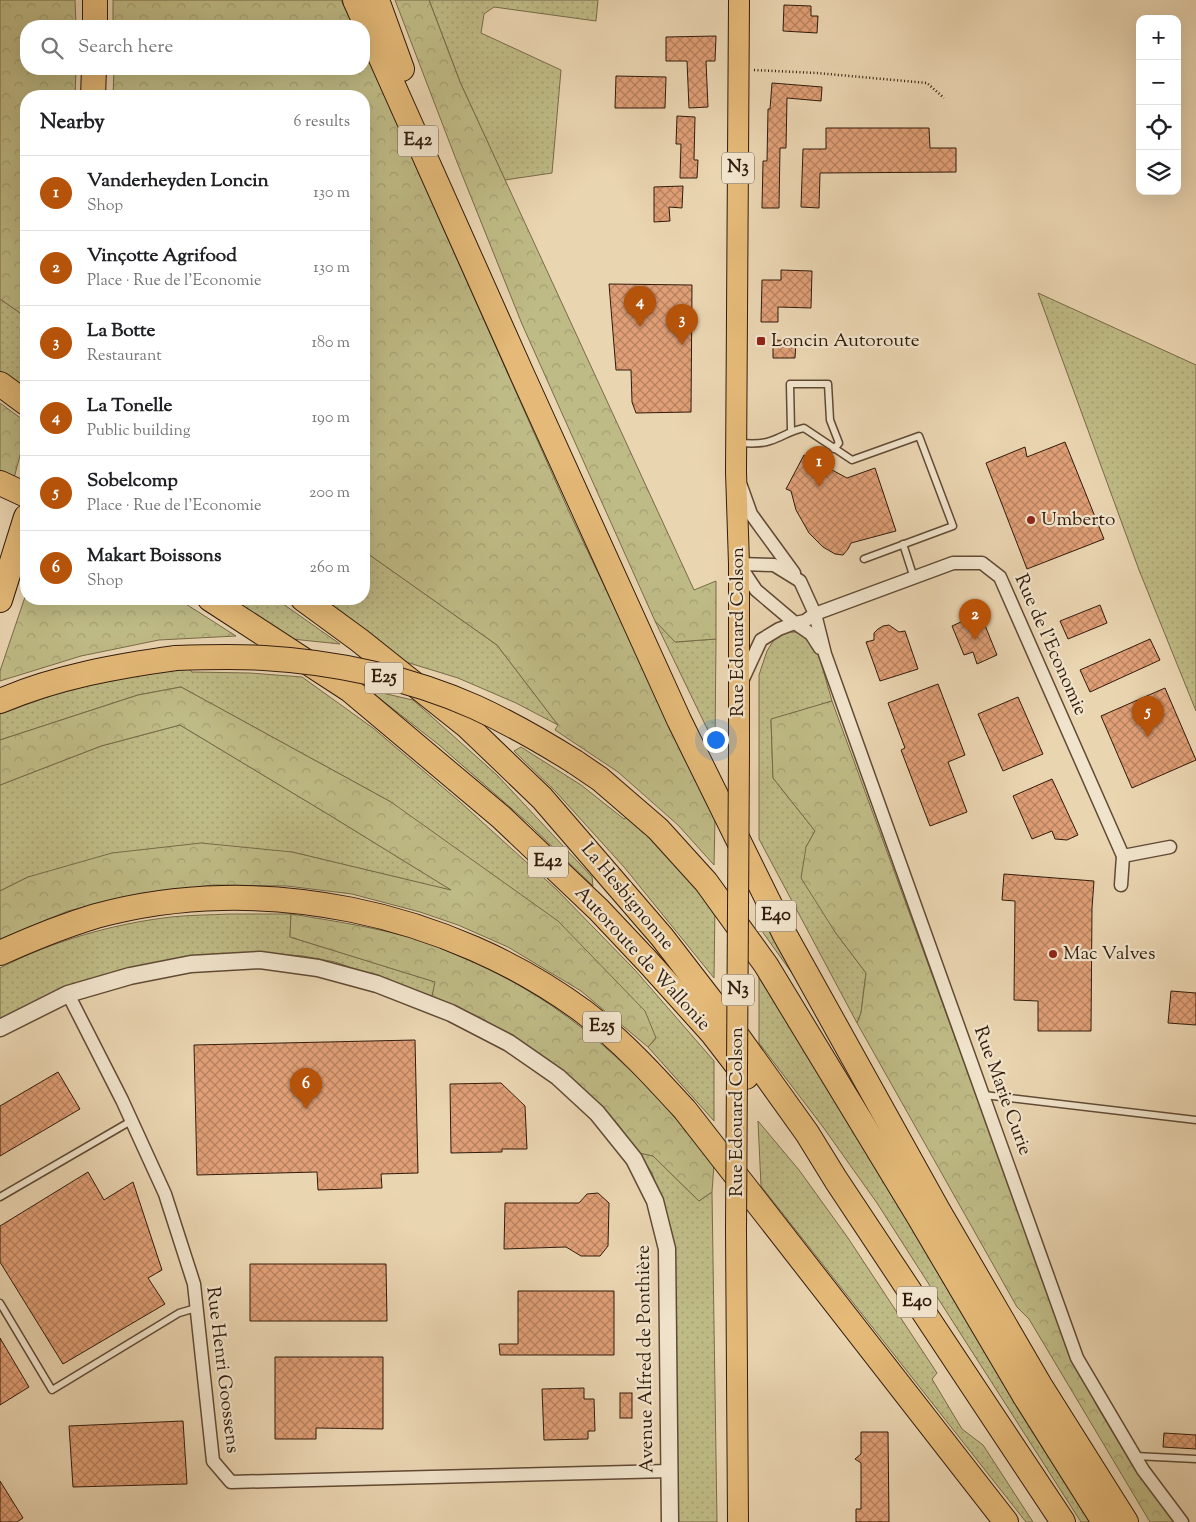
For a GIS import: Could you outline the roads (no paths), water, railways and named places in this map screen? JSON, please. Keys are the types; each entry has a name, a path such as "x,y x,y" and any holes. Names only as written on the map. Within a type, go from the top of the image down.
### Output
{"highway":[{"path":"94,20 95,0"},
{"name":"E42","path":"355,0 364,20"},
{"name":"E40","path":"377,0 482,281 522,374 679,720 785,935 938,1210 1040,1387 1126,1522"},
{"name":"E42","path":"370,33 482,281"},
{"path":"93,90 94,75"},
{"path":"0,384 20,399"},
{"path":"0,483 20,492"},
{"path":"3,591 20,536"},
{"name":"Autoroute de Wallonie","path":"219,605 350,690 501,817 599,910 648,962 712,1033 796,1140 836,1180"},
{"name":"La Hesbignonne","path":"311,605 360,640 467,726 542,798 662,937 721,1013 807,1133 836,1180"},
{"name":"E25","path":"0,701 80,675 123,665 176,658 265,658 314,662 421,687 475,707 526,732 600,779 658,829 706,882 766,965 919,1217 1024,1395 1104,1522"},
{"name":"E25","path":"0,953 50,932 96,916 147,906 194,900 237,898 287,901 344,908 388,918 433,932 483,952 532,977 584,1013 636,1056 685,1110 1006,1522"},
{"name":"E40","path":"836,1180 1063,1522"}],"main road":[{"name":"Rue Edouard Colson","path":"738,1522 736,1229 739,564 736,443 739,0"}],"street":[{"path":"736,482 751,514 779,555 800,581 815,614 825,654"},
{"name":"Rue de l'Economie","path":"739,686 750,667 761,640 779,629 805,621 815,614 953,563 982,563 1000,577 1123,856 1121,885"},
{"path":"739,564 774,565 800,581"},
{"path":"739,564 756,590 811,634 825,654"},
{"name":"Rue Marie Curie","path":"825,654 1078,1358 1143,1470 1182,1522"},
{"path":"1123,856 1170,847"},
{"name":"Avenue Alfred de Ponthière","path":"0,1028 68,994 130,976 191,964 260,960 318,968 377,984 450,1013 509,1043 558,1077 597,1113 634,1159 655,1201 667,1249 670,1522"},
{"name":"Rue Henri Goossens","path":"68,994 165,1194 194,1284 213,1461 231,1482 669,1471"}],"lane":[{"path":"791,430 790,384 828,384 830,420 839,443 834,449"},
{"path":"736,443 761,444 791,430 804,428 852,460 919,436 953,526 864,558"},
{"path":"903,544 914,578"},
{"path":"984,1095 1196,1120"},
{"path":"0,1196 131,1121"},
{"path":"0,1303 52,1390 179,1313 196,1308"},
{"path":"1135,1456 1196,1459"}],"place":[{"name":"La Tonelle","path":"640,327"},
{"name":"Loncin Autoroute","path":"761,341"},
{"name":"La Botte","path":"682,345"},
{"name":"Vanderheyden Loncin","path":"819,487"},
{"name":"Umberto","path":"1031,520"},
{"name":"Vinçotte Agrifood","path":"975,640"},
{"name":"Sobelcomp","path":"1148,737"},
{"name":"Mac Valves","path":"1053,954"},
{"name":"Makart Boissons","path":"306,1109"}]}
